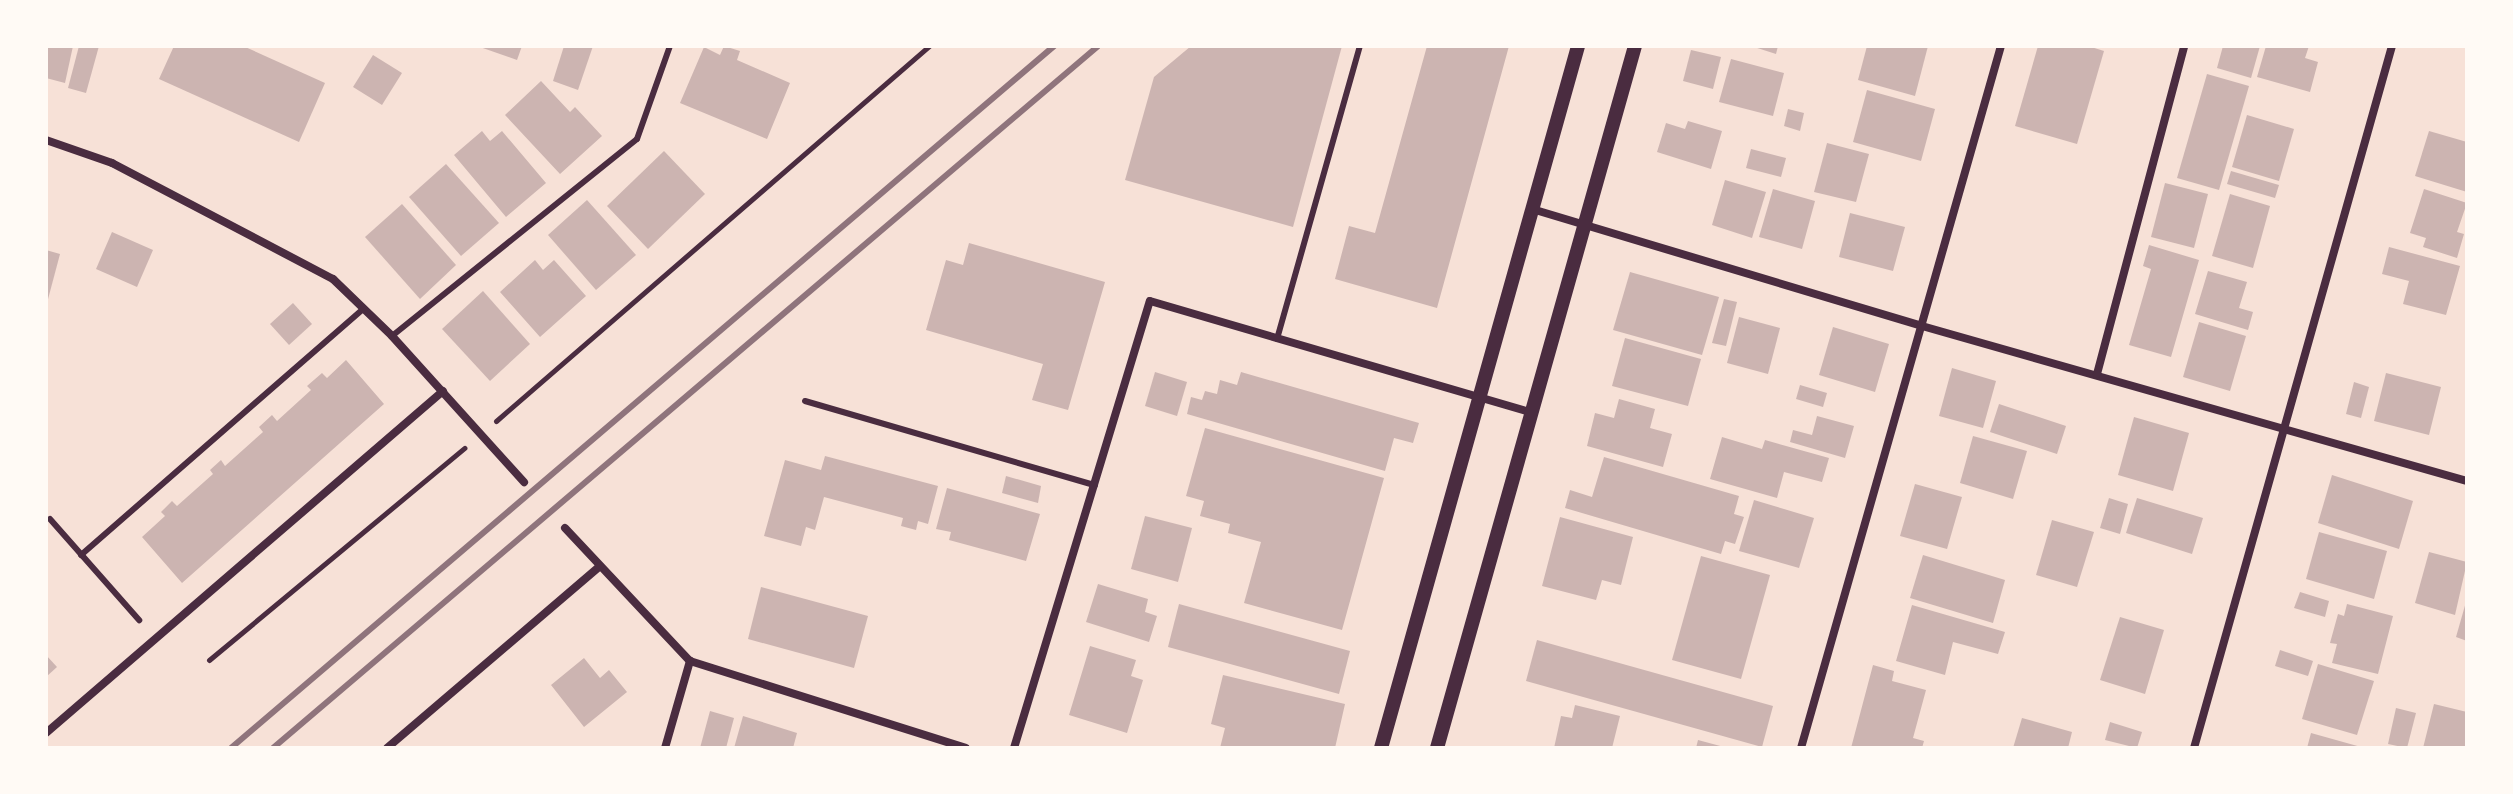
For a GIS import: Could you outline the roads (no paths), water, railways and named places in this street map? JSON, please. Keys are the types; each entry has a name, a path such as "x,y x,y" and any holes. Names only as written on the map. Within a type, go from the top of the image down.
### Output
{"street":[{"path":"1381,748 1578,46"},
{"path":"1437,748 1635,46"},
{"path":"1801,748 2001,46"},
{"path":"2097,374 2184,46"},
{"path":"2194,748 2282,426 2392,46"},
{"path":"46,140 112,163 333,279 392,336 524,482"},
{"path":"1532,209 1585,222 1922,326 2467,481"},
{"path":"1014,748 1150,301 1532,413"},
{"path":"46,733 443,391"},
{"path":"565,528 690,661 966,748"},
{"path":"387,748 600,566"},
{"path":"665,748 690,661"}],"lane":[{"path":"392,336 637,139 670,46"},
{"path":"1277,339 1360,46"},
{"path":"81,555 363,309"},
{"path":"805,401 1095,485"},
{"path":"50,519 139,620"}],"railway":[{"path":"231,748 1054,46"},
{"path":"273,748 1098,46"}]}
